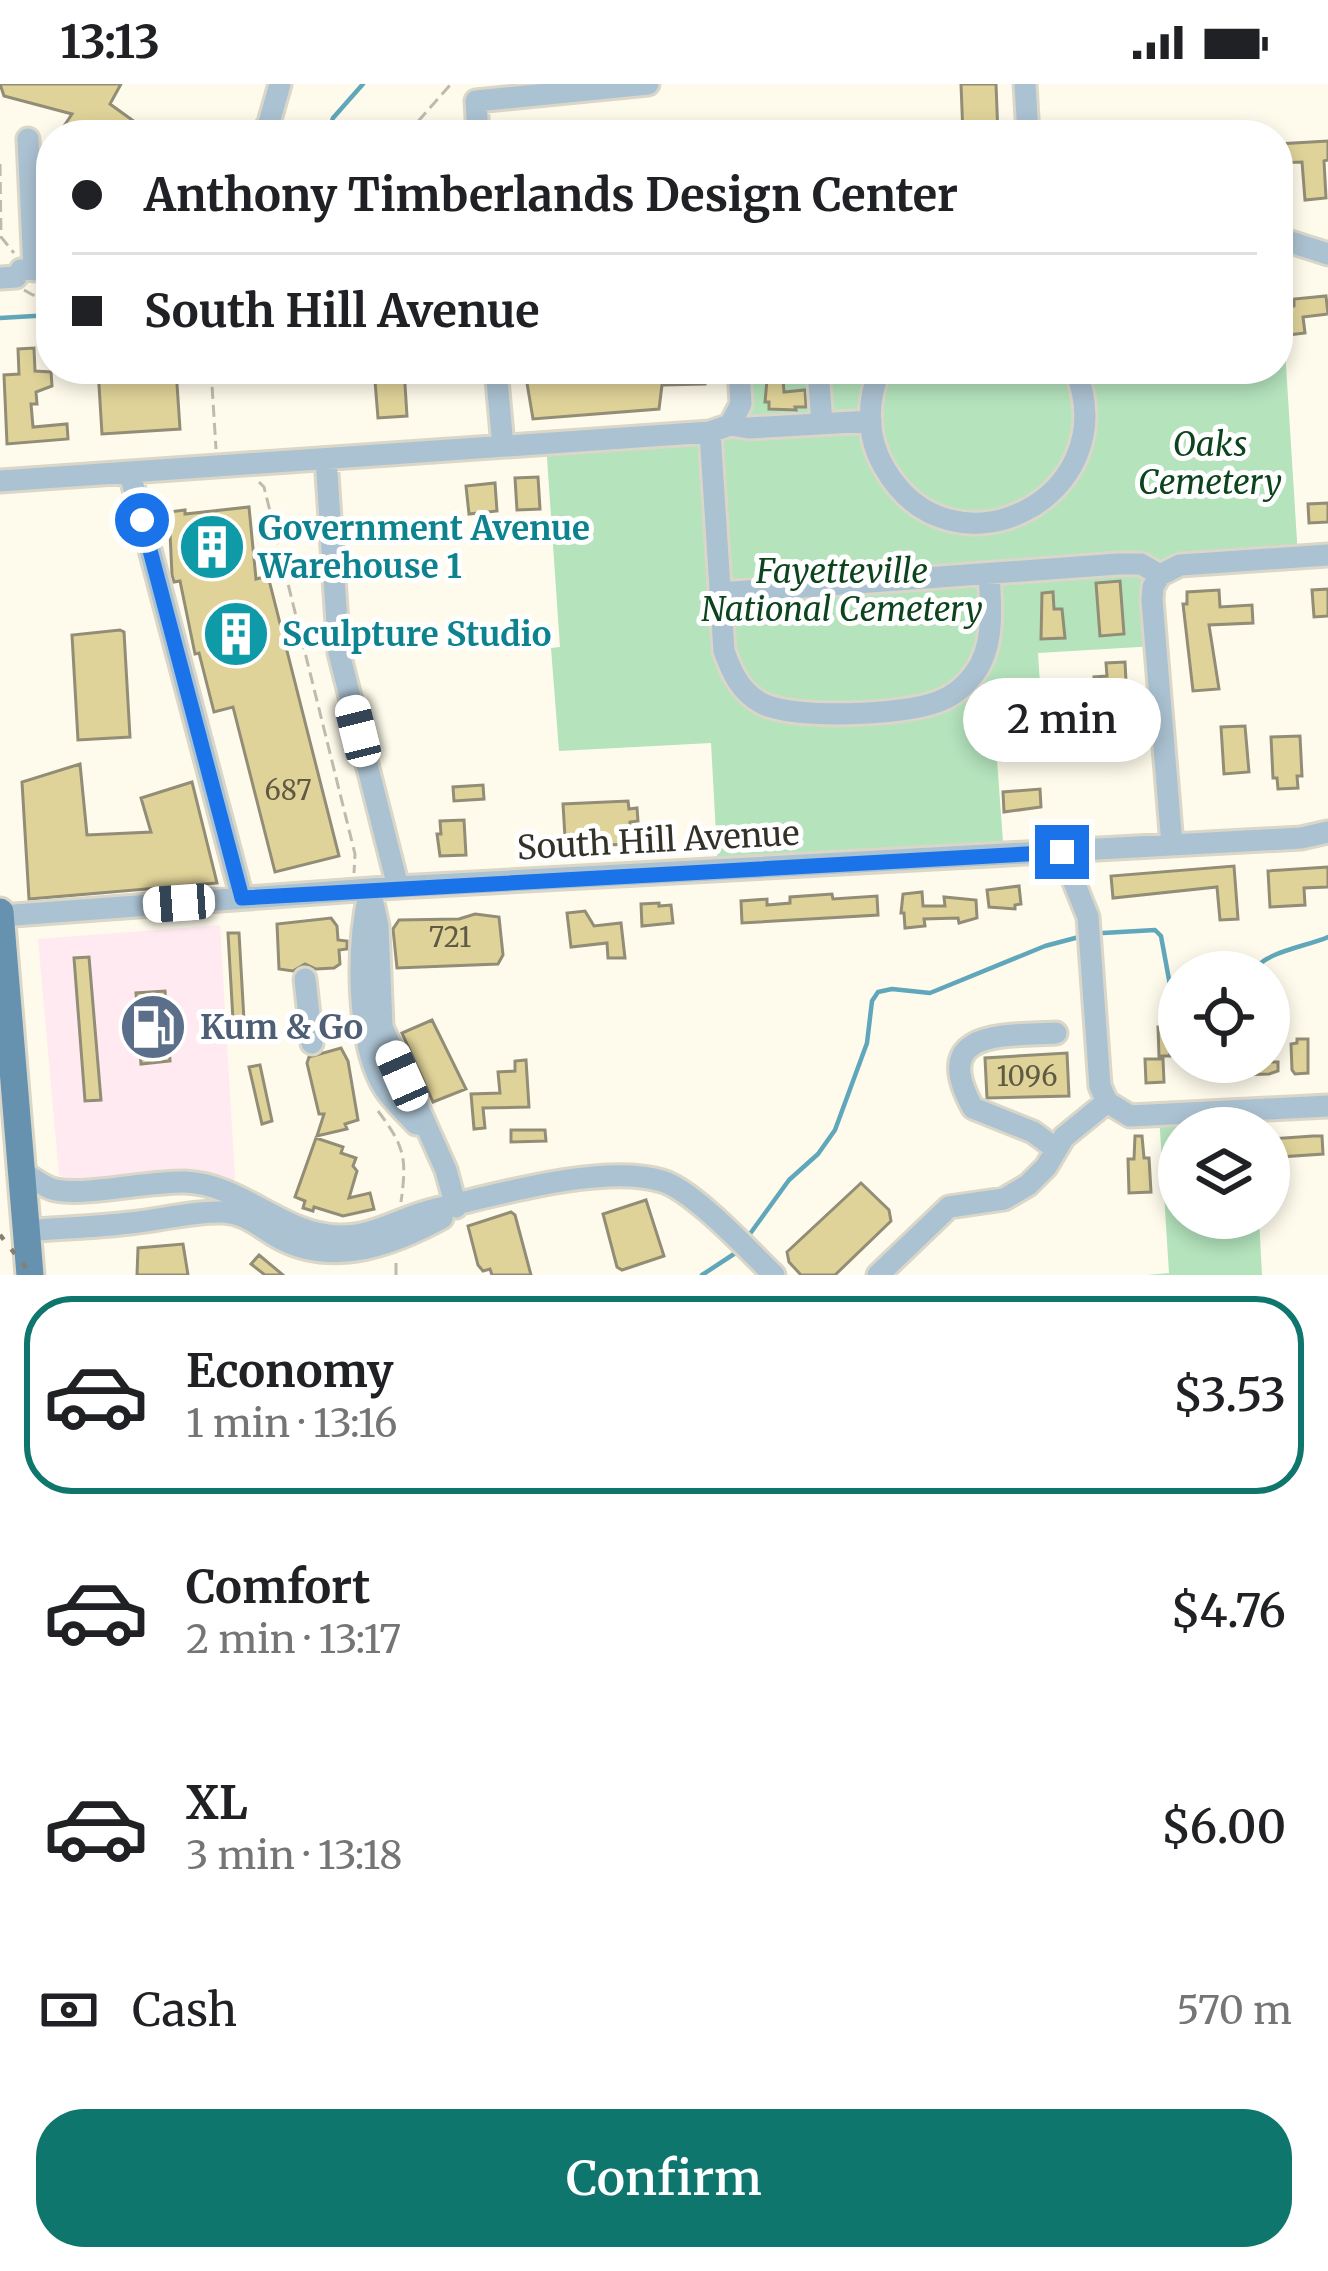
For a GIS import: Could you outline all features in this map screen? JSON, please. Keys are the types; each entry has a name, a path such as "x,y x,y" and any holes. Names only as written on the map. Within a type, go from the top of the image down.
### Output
{"main road":[{"path":"0,915 30,1275"}],"street":[{"path":"270,120 280,84"},
{"path":"477,120 476,101 648,84"},
{"path":"1025,84 1027,120"},
{"path":"28,139 36,185"},
{"path":"21,271 36,235"},
{"path":"1293,243 1328,254"},
{"path":"497,384 503,446"},
{"path":"740,384 741,404 720,428 719,593 724,651 734,679 762,704 800,714 916,708 952,695 977,671 988,640 989,574"},
{"path":"819,384 822,424"},
{"path":"876,384 871,421 885,469 921,507 961,521 1003,520 1041,502 1074,463 1085,413 1078,384"},
{"path":"0,481 871,421"},
{"path":"326,459 338,653 398,887"},
{"path":"130,474 242,898"},
{"path":"1172,845 1152,600 1160,575 1180,565 1328,555"},
{"path":"719,593 1141,564 1160,575"},
{"name":"South Hill Avenue","path":"0,915 398,887 1301,838 1328,832"},
{"path":"1062,852 1088,917 1100,1086 1107,1102 1130,1116 1328,1106"},
{"path":"361,890 378,926 382,1027 446,1170 456,1207"},
{"path":"305,979 312,1043"},
{"path":"1056,1033 985,1036 963,1055 961,1074 973,1108 1034,1132 1056,1149"},
{"path":"878,1275 949,1207 1004,1199 1028,1185 1082,1119 1107,1102"},
{"path":"24,1173 58,1190 189,1182 260,1206 287,1224 336,1236 376,1231 434,1209 564,1181 631,1177 664,1181 686,1194 772,1273"},
{"path":"28,1231 231,1212 296,1245 344,1252 397,1240 456,1207"}],"path":[{"path":"420,120 452,84"},
{"path":"0,164 1,237 19,259 23,289 36,293"},
{"path":"212,384 216,449 222,467"},
{"path":"254,480 264,487 361,890"}],"shaded area":[{"path":"220,925 235,1179 227,1183 160,1174 71,1181 59,1175 38,939"}],"green space":[{"name":"Fayetteville National Cemetery","path":"737,384 1287,384 1298,557 1160,575 1156,646 1038,653 1042,715 994,719 1004,855 718,870 711,743 559,751 551,648 560,647 546,443 730,425"},
{"path":"1167,1239 1260,1239 1262,1275 1147,1275 1169,1273"}],"building":[{"path":"0,84 121,84 110,104 132,120 68,120 72,114 4,96"},
{"path":"961,84 996,84 997,120 962,120"},
{"path":"1328,141 1326,198 1305,200 1302,162 1293,162 1293,143"},
{"path":"1326,296 1328,314 1303,317 1305,333 1293,334 1294,299"},
{"path":"34,348 36,384 52,384 36,392 37,404 31,404 33,427 67,424 68,439 7,444 4,375 19,374 18,349"},
{"path":"99,384 177,384 180,429 102,434"},
{"path":"375,384 405,384 407,416 378,418"},
{"path":"527,384 705,384 662,385 659,409 533,419"},
{"path":"767,384 783,384 784,392 805,390 806,407 796,410 769,409"},
{"path":"538,477 540,509 517,510 515,478"},
{"path":"495,483 497,511 469,514 466,486"},
{"path":"1328,503 1328,522 1309,523 1308,504"},
{"path":"249,507 256,579 268,576 339,856 275,872 233,707 214,712 199,653 195,654 180,581 174,582 172,575 169,512"},
{"path":"1120,581 1124,634 1100,636 1096,583"},
{"path":"1328,589 1328,616 1314,617 1312,590"},
{"path":"1219,590 1220,607 1252,605 1253,623 1209,625 1219,689 1193,691 1183,604 1187,604 1187,592"},
{"path":"1053,592 1054,609 1062,609 1065,638 1041,639 1042,593"},
{"path":"772,604 773,622 752,623 751,606"},
{"path":"124,632 130,737 78,740 72,635"},
{"path":"1125,662 1127,700 1109,701 1108,695 1095,695 1094,677 1107,676 1106,663"},
{"path":"1245,726 1249,772 1224,774 1221,727"},
{"path":"1072,728 1074,751 1057,752 1055,729"},
{"path":"1300,736 1298,788 1278,789 1271,737"},
{"path":"80,764 87,835 151,832 141,798 192,782 217,883 29,899 22,782"},
{"path":"483,785 484,799 454,801 453,787"},
{"path":"1040,789 1041,807 1004,812 1003,792"},
{"path":"628,801 629,809 637,808 638,821 630,822 630,844 566,854 563,804"},
{"path":"464,820 466,855 440,856 440,821"},
{"path":"1234,866 1238,919 1220,920 1217,887 1113,898 1111,876"},
{"path":"1328,867 1328,887 1304,888 1305,905 1270,907 1268,871"},
{"path":"1019,886 1021,904 1015,909 989,907 987,890"},
{"path":"922,892 923,906 945,906 944,897 976,900 977,918 959,923 958,918 924,919 925,926 905,928 903,894"},
{"path":"832,894 833,899 877,896 878,915 742,923 741,901 767,899 767,905 790,903 790,897"},
{"path":"641,904 671,905 673,923 642,926"},
{"path":"585,911 594,926 621,923 625,958 608,958 607,943 571,947 567,913"},
{"path":"475,914 499,917 503,955 498,964 397,968 393,929 399,920 459,919"},
{"path":"331,918 338,940 347,941 347,949 339,950 340,964 279,969 277,924"},
{"path":"228,933 239,933 244,1020 233,1020"},
{"path":"89,957 101,1100 85,1101 74,958"},
{"name":"Kum & Go","path":"165,991 170,1061 141,1064 136,993"},
{"path":"432,1020 466,1089 433,1102 402,1033"},
{"path":"1308,1039 1308,1073 1292,1070 1291,1044"},
{"path":"341,1048 348,1061 358,1120 345,1124 347,1129 317,1136 324,1114 319,1114 307,1063 309,1057"},
{"path":"1067,1053 1069,1096 987,1098 985,1058"},
{"path":"1145,1059 1158,1059 1158,1082 1146,1083"},
{"path":"526,1060 529,1107 483,1108 485,1128 474,1129 471,1094 500,1093 498,1072 515,1071 515,1061"},
{"path":"260,1065 272,1121 262,1124 249,1067"},
{"path":"511,1130 545,1130 546,1141 511,1142"},
{"path":"1135,1136 1142,1136 1144,1158 1149,1158 1151,1192 1129,1193 1128,1159 1134,1159"},
{"path":"1322,1136 1323,1154 1290,1156 1290,1138"},
{"path":"316,1138 343,1147 341,1153 356,1158 349,1198 370,1193 374,1209 343,1216 303,1208 305,1201 295,1197"},
{"path":"861,1183 889,1210 891,1221 835,1275 801,1275 787,1252"},
{"path":"646,1200 664,1256 622,1270 617,1267 603,1214"},
{"path":"511,1212 531,1275 492,1275 490,1269 483,1271 478,1265 468,1226"},
{"path":"183,1244 188,1275 137,1275 138,1248"},
{"path":"259,1255 283,1275 265,1275 251,1264"}],"waterway":[{"path":"332,120 363,84"},
{"path":"0,318 36,316"},
{"path":"1103,933 1155,930 1164,951"},
{"path":"747,1238 789,1180 818,1154 835,1130 867,1043 872,1001 878,992 930,993 1079,937"},
{"path":"1287,951 1328,937"},
{"path":"702,1275 737,1252"}],"railway":[{"path":"0,1235 32,1275"}],"place":[{"name":"Government Avenue Warehouse 1","path":"212,547"},
{"name":"Sculpture Studio","path":"236,634"},
{"name":"Kum & Go","path":"153,1027"}],"route":[{"path":"142,520 242,898 1062,852"}],"park label":[{"name":"Oaks Cemetery","path":"1210,463"}]}
